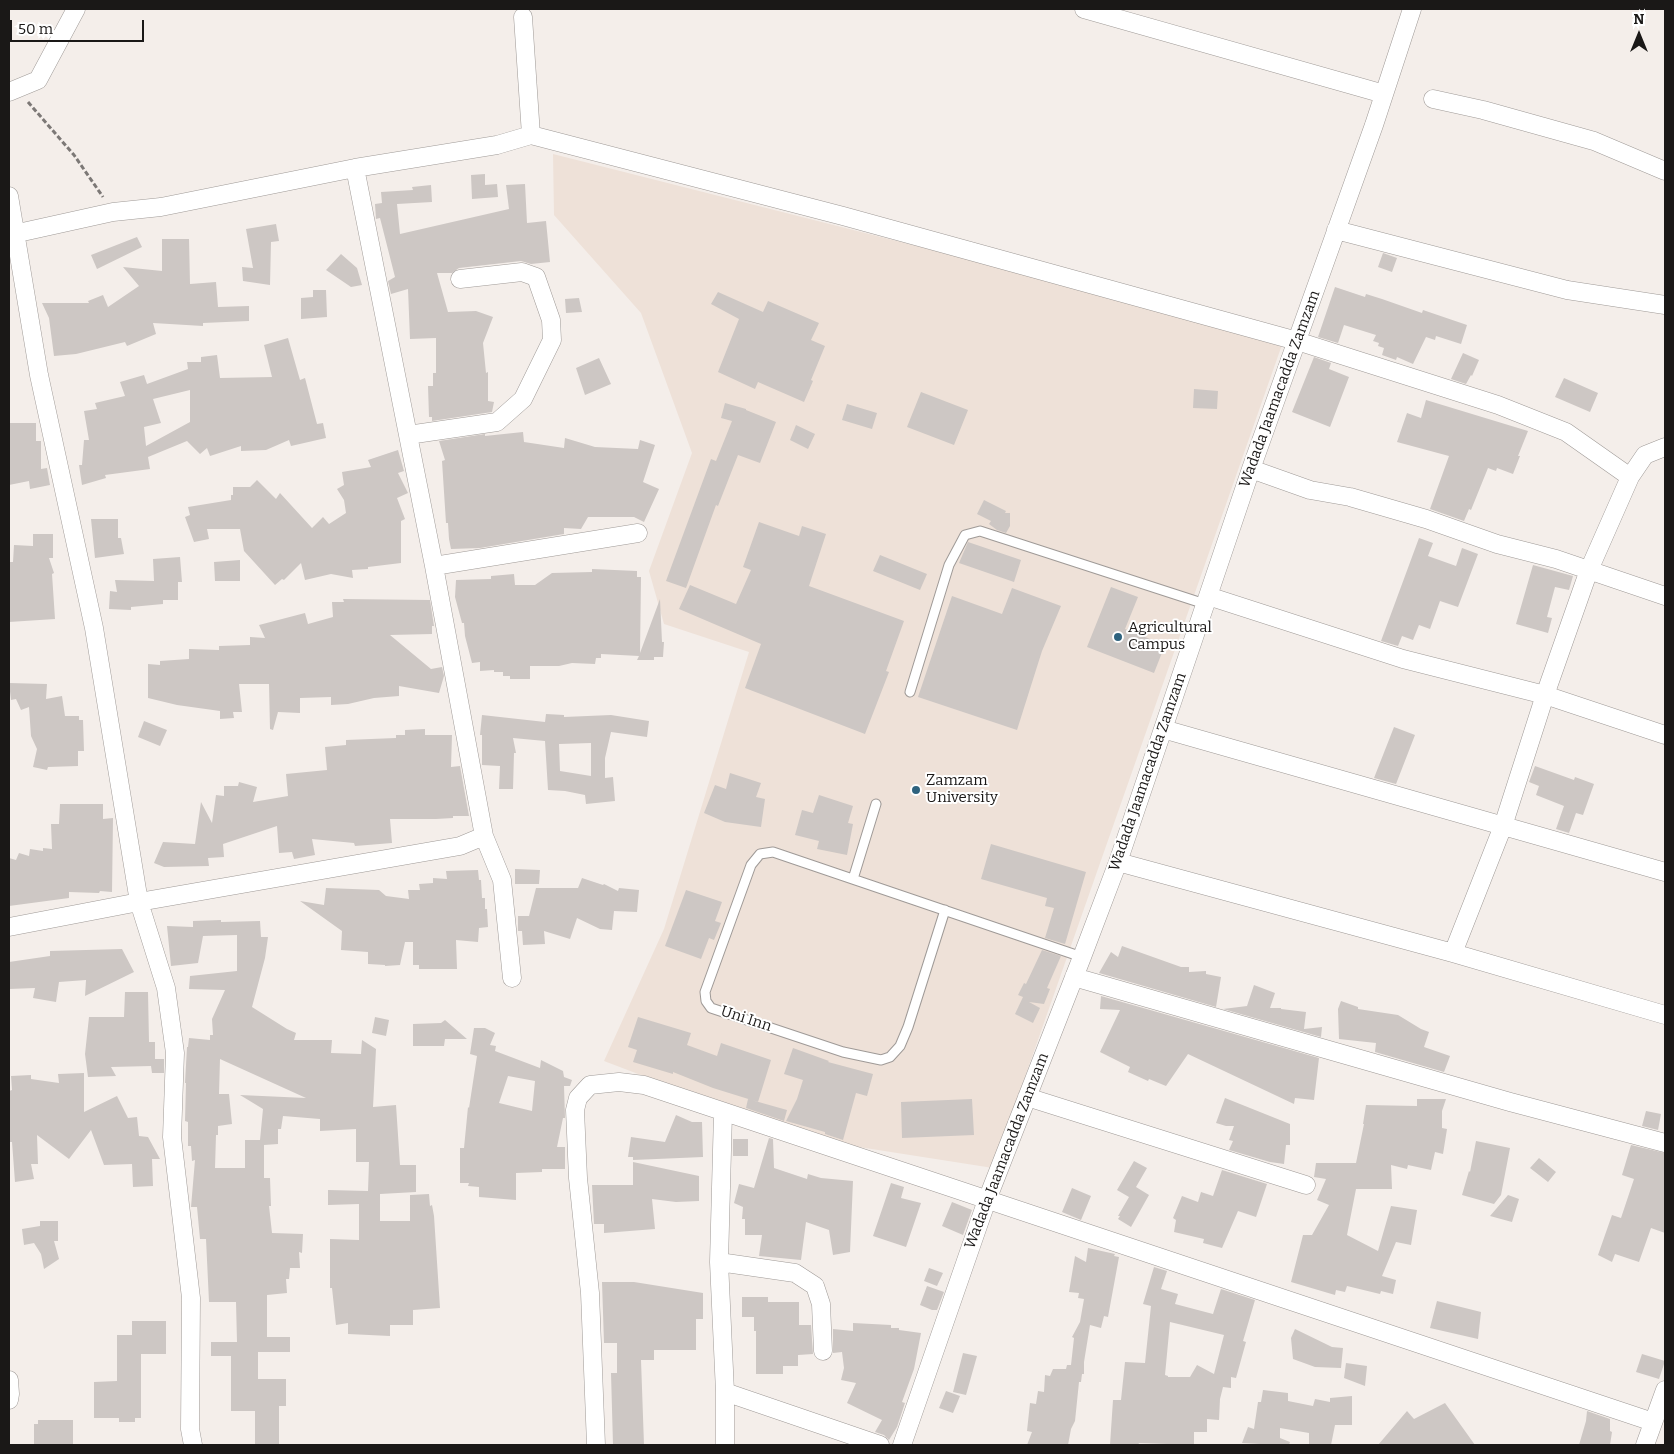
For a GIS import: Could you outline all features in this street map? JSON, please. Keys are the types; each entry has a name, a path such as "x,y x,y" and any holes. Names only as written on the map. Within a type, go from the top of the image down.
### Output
{"street":[{"path":"12,90 38,80 76,9"},
{"path":"1084,9 1384,94"},
{"name":"Wadada Jaamacadda Zamzam","path":"902,1445 987,1200 1118,862 1251,469 1384,94 1412,9"},
{"path":"522,17 532,135"},
{"path":"1433,99 1483,110 1594,141 1665,171"},
{"path":"12,234 113,212 161,207 355,168 497,145 532,135 843,216 1297,341 1498,405 1566,432 1630,477"},
{"path":"355,168 434,566 484,836 502,880 512,978"},
{"path":"9,196 12,234 39,376 94,628 139,902 166,988 175,1053 172,1137 191,1298 190,1429 192,1445"},
{"path":"1336,230 1567,290 1665,305"},
{"path":"408,434 496,422 523,399 552,340 551,320 536,278 522,272 460,279"},
{"path":"1453,953 1503,826 1545,695 1589,570 1630,477 1645,455 1665,447"},
{"path":"1251,469 1310,490 1350,497 1426,519 1497,544 1556,559 1665,596"},
{"path":"434,566 638,533"},
{"path":"1207,600 1403,659 1545,695 1665,736"},
{"path":"1163,728 1665,872"},
{"path":"9,927 139,902 460,846 484,836"},
{"path":"1118,862 1453,953 1665,1015"},
{"path":"1074,977 1510,1102 1665,1142"},
{"path":"596,1445 590,1293 578,1178 575,1110 578,1098 590,1085 619,1082 644,1085 723,1113 1653,1422"},
{"path":"1027,1097 1306,1185"},
{"path":"723,1113 719,1262 725,1392 725,1445"},
{"path":"719,1262 795,1273 815,1286 821,1304 823,1351"},
{"path":"9,1380 9,1400"},
{"path":"1645,1445 1665,1390"},
{"path":"725,1392 880,1445"}],"lane":[{"path":"910,692 949,565 965,535 980,531 1207,600"},
{"path":"853,878 876,804"},
{"name":"Uni Inn","path":"945,910 908,1027 900,1046 890,1057 881,1060 843,1052 711,1008 706,1002 705,992 751,865 760,854 773,852 853,878 945,910 1082,958"}],"path":[{"path":"12,90 74,155 113,212"}],"shaded area":[{"name":"Zamzam University","path":"553,154 1284,339 993,1168 795,1137 730,1109 604,1061 664,929 749,652 664,624 649,571 692,453 641,313 554,215"}],"building":[{"path":"485,174 485,185 497,184 498,197 472,199 471,175"},
{"path":"525,184 527,223 546,221 550,262 531,264 521,261 459,268 452,273 437,273 448,312 476,311 493,317 483,343 486,373 488,372 488,401 494,402 492,412 432,421 432,417 429,417 428,386 433,386 433,373 436,373 436,338 410,339 408,289 391,294 388,281 395,277 380,218 376,219 375,204 382,203 381,192 413,190 412,187 431,185 432,202 397,204 400,234 509,209 506,185"},
{"path":"276,224 279,241 271,242 270,285 243,281 242,267 253,268 246,229"},
{"path":"137,237 142,247 97,269 91,255"},
{"path":"162,239 189,239 190,284 216,282 218,307 249,306 249,321 203,323 203,326 153,323 156,334 127,346 125,342 76,354 54,356 49,318 42,303 89,303 88,301 103,295 108,307 139,286 123,267 162,271"},
{"path":"1383,253 1397,258 1392,272 1378,267"},
{"path":"341,254 357,268 362,285 351,287 326,270"},
{"path":"1335,287 1365,297 1366,294 1422,313 1423,310 1467,325 1461,344 1436,336 1435,340 1426,337 1413,364 1397,357 1396,360 1382,355 1384,348 1378,346 1379,343 1373,341 1376,335 1344,325 1338,343 1318,337"},
{"path":"313,290 326,290 327,317 301,319 301,298 313,297"},
{"path":"718,292 763,312 768,301 819,323 811,340 825,346 804,402 758,382 755,389 718,372 739,319 711,304"},
{"path":"579,298 582,312 566,313 565,299"},
{"path":"288,338 300,380 305,378 317,424 323,423 326,438 291,446 289,440 266,450 241,451 241,446 210,456 207,448 200,454 187,441 148,457 150,469 105,475 106,478 82,485 79,465 82,465 84,440 89,440 84,411 97,409 95,403 125,396 120,382 144,375 147,384 188,369 187,362 201,362 201,357 217,355 220,378 272,377 264,345","holes":["190,390 190,422 146,446 144,427 161,423 153,399"]},
{"path":"1463,353 1479,360 1466,384 1451,379"},
{"path":"1314,357 1331,363 1329,369 1349,377 1330,427 1292,412"},
{"path":"599,358 611,384 585,395 576,368"},
{"path":"1564,378 1598,393 1590,412 1555,397"},
{"path":"1194,389 1218,391 1217,409 1193,408"},
{"path":"921,392 968,410 954,445 907,427"},
{"path":"1426,400 1528,431 1513,474 1497,468 1496,471 1488,468 1471,510 1469,509 1464,521 1430,509 1449,456 1397,442 1407,413 1421,418"},
{"path":"725,403 746,409 776,422 760,463 738,455 718,506 716,505 686,588 666,581 711,459 716,461 732,421 721,418"},
{"path":"847,404 877,413 872,429 842,420"},
{"path":"9,423 36,423 36,441 41,441 41,469 47,468 50,485 30,489 29,481 9,485"},
{"path":"796,425 815,434 808,449 790,440"},
{"path":"523,432 524,442 564,448 565,438 595,447 638,449 640,440 655,445 643,482 659,489 644,522 634,517 588,517 581,529 564,528 564,534 480,548 451,549 448,523 446,523 442,461 445,460 439,441 485,434 485,436"},
{"path":"398,450 404,471 398,473 408,493 397,498 405,519 401,521 401,563 352,570 353,578 331,574 305,580 301,563 284,580 282,579 275,585 244,551 240,529 207,529 209,539 194,542 185,517 190,515 188,507 231,500 233,487 250,487 257,480 276,499 280,493 312,528 323,517 329,524 346,513 344,500 337,489 344,485 342,472 371,467 368,460"},
{"path":"984,500 1006,511 1005,513 1010,513 1010,526 1006,533 997,530 989,524 991,521 977,514"},
{"path":"91,519 118,519 118,538 121,538 124,554 95,558"},
{"path":"759,522 799,536 802,526 826,534 809,586 904,621 886,671 889,672 865,734 745,688 761,644 679,609 690,585 736,604 751,570 743,567"},
{"path":"33,534 53,534 53,558 49,558 54,573 52,574 55,619 9,622 9,562 13,562 14,545 33,546"},
{"path":"1419,538 1433,543 1428,556 1456,566 1462,548 1478,554 1458,607 1440,601 1430,629 1419,625 1413,640 1402,636 1398,646 1381,641"},
{"path":"968,542 1021,560 1014,582 959,563"},
{"path":"880,555 927,574 920,590 873,571"},
{"path":"180,557 182,582 178,582 178,600 163,600 163,604 131,607 131,610 109,609 110,591 117,592 115,580 154,581 153,559"},
{"path":"240,560 240,581 215,581 214,562"},
{"path":"1533,565 1573,576 1569,590 1555,587 1547,617 1552,618 1548,633 1516,624"},
{"path":"592,569 637,571 637,577 641,577 640,653 660,599 662,642 664,642 663,657 654,657 654,660 637,660 639,656 601,654 601,658 596,658 595,664 572,663 559,666 530,666 530,679 510,679 510,676 503,676 503,672 494,672 494,670 480,671 480,662 472,663 465,636 464,623 462,623 455,597 456,580 491,579 491,576 514,574 515,585 535,585 552,573 592,572"},
{"name":"Agricultural Campus","path":"1111,587 1138,597 1125,629 1165,645 1154,673 1087,647"},
{"path":"1012,588 1061,606 1042,651 1017,730 918,697 952,596 1002,614"},
{"path":"343,599 430,600 434,626 432,626 432,634 390,635 431,669 442,667 444,676 439,693 399,686 399,696 374,698 348,704 331,705 331,697 300,698 300,713 278,712 273,730 270,729 269,684 239,684 242,712 233,712 234,718 220,719 220,711 177,705 148,698 148,664 160,665 160,661 189,659 189,649 219,650 219,646 250,645 250,637 265,638 259,625 305,613 308,624 333,617 332,602 344,602"},
{"path":"9,683 47,684 46,699 62,696 65,716 79,716 79,720 83,720 84,751 78,751 78,766 48,767 47,770 33,767 37,749 31,736 29,707 21,710 16,699 11,700"},
{"path":"546,714 564,715 564,717 611,715 649,721 647,737 611,732 605,758 605,778 613,777 615,801 586,804 585,795 548,790 545,741 513,738 516,753 514,753 513,789 499,789 500,766 482,765 482,735 480,735 482,715 545,722","holes":["591,743 591,776 560,771 559,744"]},
{"path":"144,721 167,730 160,746 138,737"},
{"path":"1394,727 1415,735 1396,784 1374,778"},
{"path":"425,729 425,735 452,735 451,767 460,766 469,816 436,819 390,819 392,843 355,846 354,843 312,839 315,855 294,859 292,852 279,853 277,826 223,844 224,857 208,858 209,866 164,867 154,863 163,842 195,844 201,802 212,823 216,795 224,796 224,786 238,786 239,782 257,787 253,802 288,796 286,774 327,770 325,747 346,745 346,740 396,738 396,735 405,735 405,730"},
{"path":"1535,766 1574,780 1575,777 1594,784 1583,815 1576,813 1569,833 1556,829 1564,806 1536,795 1539,786 1529,782"},
{"path":"730,773 761,783 756,797 765,799 761,827 725,822 704,813 715,785 726,789"},
{"path":"819,795 853,806 848,823 853,824 847,855 817,849 819,841 795,835 802,810 813,813"},
{"path":"60,804 103,804 103,819 113,818 112,892 69,892 69,898 9,906 9,858 16,860 19,853 29,856 30,849 43,851 43,848 52,849 51,824 59,824"},
{"path":"991,844 1086,872 1065,944 1045,938 1054,908 1045,906 1047,898 981,879"},
{"path":"515,869 540,870 539,884 515,884"},
{"path":"478,870 479,880 481,880 482,898 485,898 485,909 487,909 488,927 479,928 478,942 456,940 457,969 419,969 419,965 413,965 413,942 405,942 400,965 368,964 368,952 341,950 342,931 300,901 324,905 326,888 379,890 386,896 409,899 408,890 420,890 419,884 433,883 433,878 447,879 446,871"},
{"path":"582,878 604,884 618,891 619,888 639,890 637,912 614,911 612,930 600,929 577,918 570,939 544,931 545,944 523,945 522,931 518,931 518,916 529,916 536,888 578,888"},
{"path":"686,890 722,902 715,921 721,923 714,940 709,938 701,959 665,946"},
{"path":"193,921 260,921 261,937 268,937 265,958 252,1007 296,1033 294,1040 332,1040 331,1053 361,1054 362,1040 376,1049 373,1107 396,1105 400,1165 416,1165 416,1192 380,1194 380,1221 410,1221 410,1195 429,1194 430,1206 432,1205 434,1216 440,1308 413,1310 413,1325 390,1325 390,1336 348,1334 348,1323 336,1325 332,1288 330,1288 330,1239 359,1240 359,1204 328,1205 328,1190 368,1191 369,1162 356,1162 356,1129 320,1131 320,1119 283,1116 281,1129 278,1129 278,1144 264,1145 264,1178 270,1178 271,1206 269,1206 272,1233 303,1234 302,1253 299,1252 300,1268 290,1268 289,1279 286,1279 287,1293 267,1295 267,1337 290,1337 290,1352 258,1352 258,1379 286,1379 286,1406 279,1406 279,1444 255,1444 255,1411 231,1411 231,1356 211,1356 211,1342 237,1342 236,1302 209,1302 206,1239 200,1239 197,1207 191,1207 195,1160 192,1161 191,1146 188,1146 188,1122 185,1121 185,1083 189,1038 210,1040 210,1035 213,1035 212,1019 225,990 189,989 190,976 237,971 237,935 203,936 198,963 171,966 167,926 193,927","holes":["220,1059 306,1098 240,1095 263,1109 260,1140 245,1140 245,1168 215,1168 218,1126 232,1124 229,1094 219,1094"]},
{"path":"1122,946 1181,967 1189,967 1189,972 1206,971 1206,974 1221,977 1216,1007 1099,973 1111,952 1118,957"},
{"path":"122,949 134,972 85,996 86,980 59,982 56,1002 33,998 35,988 9,989 9,962 50,956 50,951"},
{"path":"1042,950 1061,956 1047,988 1050,989 1044,1004 1029,1002 1040,1008 1033,1023 1015,1014 1023,997 1018,995 1024,983 1026,984"},
{"path":"1254,985 1275,993 1270,1008 1306,1012 1304,1029 1322,1027 1321,1037 1223,1009 1247,1006"},
{"path":"125,992 148,992 149,1042 155,1042 155,1059 164,1059 164,1073 152,1073 151,1066 111,1067 116,1076 88,1077 85,1054 89,1017 124,1017"},
{"path":"1101,996 1319,1058 1314,1100 1295,1098 1294,1104 1188,1054 1166,1086 1149,1079 1148,1081 1128,1072 1130,1067 1100,1052 1120,1010 1100,1009"},
{"path":"1341,1001 1358,1007 1358,1009 1398,1015 1429,1032 1424,1047 1450,1056 1444,1072 1375,1052 1376,1043 1339,1039 1338,1009"},
{"path":"375,1017 389,1020 386,1036 372,1033"},
{"path":"638,1017 691,1033 687,1045 717,1056 721,1043 771,1060 758,1102 713,1088 673,1072 673,1074 633,1062 637,1050 628,1047"},
{"path":"445,1020 467,1039 445,1039 444,1046 413,1046 413,1024 441,1023"},
{"path":"474,1028 485,1028 495,1033 490,1045 496,1046 495,1051 540,1068 541,1060 563,1071 564,1077 572,1080 570,1086 564,1086 565,1118 563,1118 557,1147 565,1147 565,1169 542,1169 542,1172 516,1173 516,1200 479,1197 479,1187 468,1186 469,1183 460,1183 460,1148 464,1148 468,1107 477,1056 470,1054","holes":["508,1076 535,1081 532,1111 499,1103"]},
{"path":"793,1048 828,1062 873,1074 867,1096 856,1093 843,1140 825,1134 825,1132 786,1121 797,1099 803,1080 784,1074"},
{"path":"84,1073 84,1112 117,1096 128,1118 137,1117 139,1136 148,1137 160,1159 152,1159 153,1186 133,1187 132,1164 104,1165 91,1130 69,1159 37,1135 38,1164 31,1164 34,1179 15,1182 12,1142 9,1142 9,1091 12,1090 11,1076 31,1075 31,1079 59,1083 58,1074"},
{"path":"1225,1098 1290,1124 1290,1145 1286,1145 1284,1164 1270,1162 1229,1150 1233,1141 1229,1140 1234,1126 1216,1123"},
{"path":"748,1099 787,1110 784,1121 746,1108"},
{"path":"972,1099 974,1135 902,1138 901,1102"},
{"path":"1417,1099 1446,1099 1442,1111 1442,1128 1447,1129 1443,1154 1435,1152 1431,1170 1408,1165 1407,1169 1391,1165 1392,1189 1356,1189 1347,1235 1378,1251 1391,1206 1417,1210 1411,1245 1396,1242 1382,1276 1396,1280 1393,1294 1381,1291 1380,1294 1347,1286 1345,1292 1336,1290 1335,1295 1291,1282 1303,1235 1312,1235 1329,1205 1317,1200 1326,1179 1314,1177 1316,1163 1356,1163 1366,1105 1417,1106"},
{"path":"1646,1111 1661,1114 1658,1130 1642,1126"},
{"path":"676,1115 692,1122 702,1122 703,1157 633,1160 633,1157 628,1157 631,1137 665,1142"},
{"path":"769,1138 773,1139 774,1168 807,1179 808,1174 821,1178 853,1181 850,1252 833,1255 829,1230 806,1222 801,1260 759,1256 762,1235 745,1235 745,1219 742,1219 743,1207 734,1203 739,1184 754,1188"},
{"path":"733,1139 748,1139 748,1156 733,1156"},
{"path":"1476,1141 1510,1148 1501,1195 1494,1204 1462,1195 1470,1172"},
{"path":"1631,1145 1665,1153 1665,1233 1651,1228 1639,1262 1615,1254 1612,1262 1598,1255 1612,1215 1621,1218 1634,1179 1622,1175"},
{"path":"1539,1158 1556,1172 1548,1182 1530,1168"},
{"path":"1134,1161 1147,1168 1136,1187 1149,1195 1131,1227 1118,1219 1129,1197 1117,1190"},
{"path":"633,1162 699,1176 699,1201 676,1202 652,1199 655,1229 604,1233 604,1224 594,1224 592,1185 633,1185"},
{"path":"1222,1170 1267,1184 1256,1217 1238,1211 1222,1248 1203,1243 1204,1239 1174,1232 1176,1220 1173,1218 1182,1196 1198,1202 1201,1192 1213,1196"},
{"path":"891,1183 904,1187 901,1198 921,1203 906,1247 873,1236"},
{"path":"1072,1188 1091,1196 1081,1220 1062,1212"},
{"path":"1508,1195 1519,1199 1512,1222 1490,1216"},
{"path":"952,1202 972,1210 963,1235 942,1226"},
{"path":"40,1221 58,1221 58,1241 54,1241 59,1259 44,1269 41,1254 34,1243 24,1245 22,1229 40,1226"},
{"path":"1088,1248 1115,1254 1114,1256 1119,1257 1108,1317 1104,1316 1101,1328 1090,1325 1084,1374 1082,1374 1081,1382 1079,1382 1075,1421 1071,1429 1068,1445 1027,1445 1032,1432 1027,1431 1030,1403 1036,1404 1038,1391 1044,1392 1045,1375 1050,1376 1053,1369 1066,1369 1067,1365 1071,1365 1074,1338 1072,1337 1080,1322 1084,1299 1078,1298 1079,1293 1069,1292 1075,1256 1086,1262"},
{"path":"1154,1267 1167,1271 1161,1289 1178,1294 1175,1304 1213,1314 1221,1289 1255,1300 1243,1341 1246,1342 1236,1378 1231,1377 1231,1388 1223,1387 1220,1399 1219,1420 1207,1419 1207,1432 1194,1432 1194,1445 1139,1443 1138,1445 1110,1445 1113,1400 1121,1400 1125,1362 1145,1363 1151,1306 1143,1304","holes":["1170,1322 1224,1335 1214,1374 1197,1365 1190,1377 1168,1377 1165,1375"]},
{"path":"929,1268 943,1273 937,1286 924,1281"},
{"path":"602,1282 634,1282 703,1293 703,1319 696,1319 696,1350 654,1350 654,1360 641,1360 644,1445 613,1445 611,1373 617,1373 617,1343 604,1343"},
{"path":"927,1286 944,1292 937,1310 920,1305"},
{"path":"742,1297 768,1297 768,1302 799,1302 799,1325 811,1325 813,1354 798,1355 798,1366 783,1366 783,1374 756,1374 756,1331 754,1331 754,1317 742,1317"},
{"path":"1437,1301 1481,1312 1478,1339 1430,1328"},
{"path":"132,1321 166,1321 166,1354 141,1354 141,1418 135,1418 135,1422 119,1422 119,1418 94,1418 94,1382 117,1381 117,1335 132,1335"},
{"path":"853,1323 891,1325 891,1328 921,1333 914,1369 902,1402 905,1403 897,1427 889,1440 884,1435 875,1432 882,1420 847,1403 856,1383 841,1380 844,1368 842,1352 833,1353 833,1329 853,1331"},
{"path":"1295,1329 1332,1347 1343,1348 1341,1368 1315,1367 1293,1359 1291,1338"},
{"path":"963,1353 977,1356 966,1395 953,1392"},
{"path":"1642,1354 1665,1361 1659,1379 1636,1372"},
{"path":"1346,1363 1367,1366 1365,1386 1344,1378"},
{"path":"1263,1390 1288,1393 1288,1401 1313,1406 1315,1399 1330,1402 1330,1398 1352,1396 1352,1425 1335,1425 1331,1445 1309,1445 1309,1433 1280,1428 1280,1438 1290,1442 1289,1445 1242,1443 1248,1427 1254,1429 1258,1402 1261,1402"},
{"path":"946,1391 960,1396 953,1413 939,1408"},
{"path":"1445,1403 1475,1445 1378,1445 1407,1411 1414,1419"},
{"path":"1587,1411 1610,1419 1610,1431 1612,1432 1610,1445 1579,1445"},
{"path":"38,1420 73,1420 73,1445 34,1445 34,1424 38,1424"}],"place":[{"name":"Agricultural Campus","path":"1118,637"},
{"name":"Zamzam University","path":"916,790"}]}
